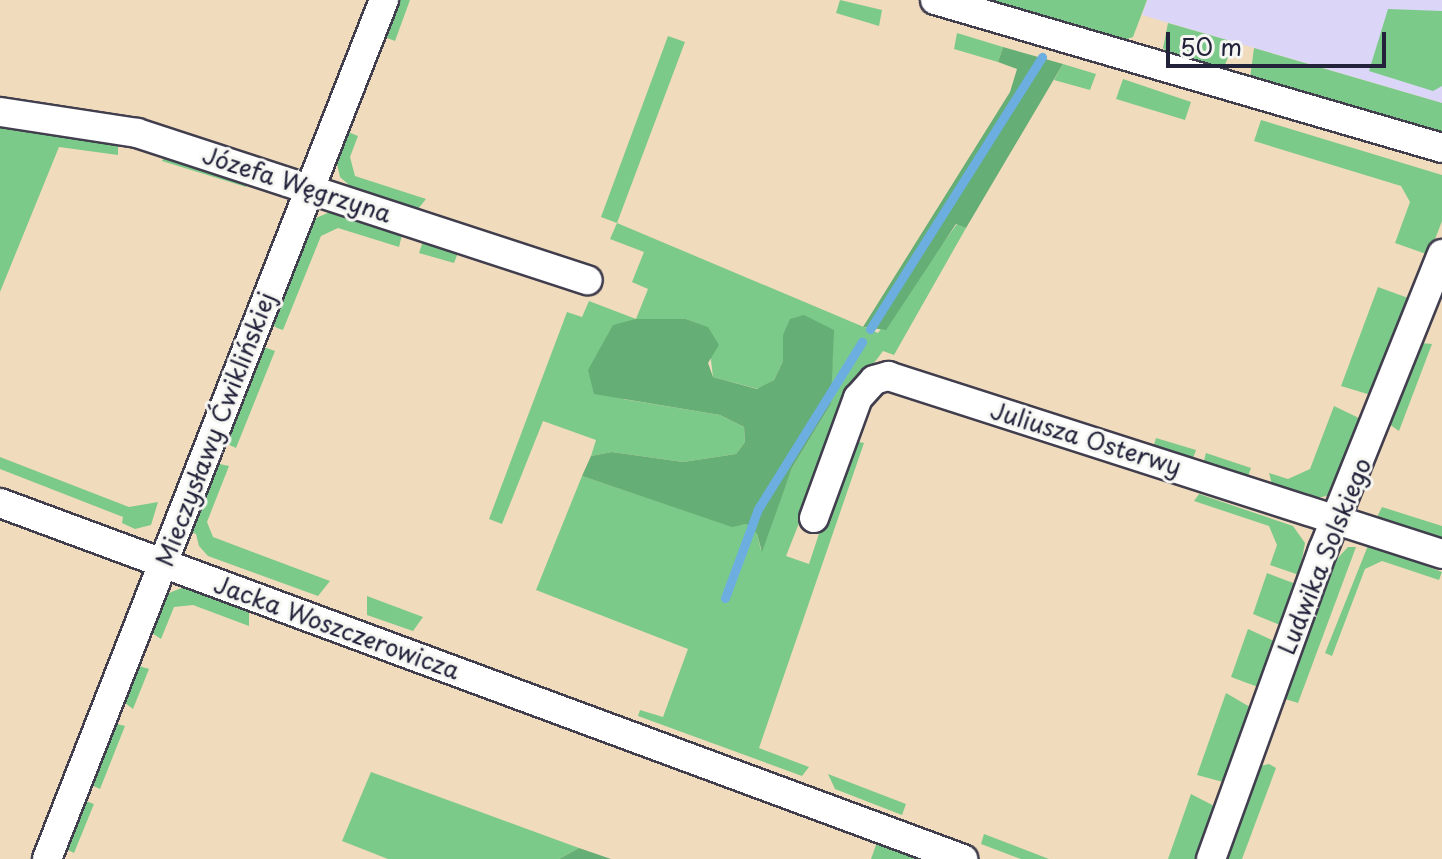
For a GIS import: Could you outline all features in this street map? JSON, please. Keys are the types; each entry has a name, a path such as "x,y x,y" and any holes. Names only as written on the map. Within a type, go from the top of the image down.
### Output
{"street":[{"name":"Mieczysławy Ćwiklińskiej","path":"47,859 165,561 308,185 384,0"},
{"path":"935,0 1442,148"},
{"name":"Józefa Węgrzyna","path":"0,112 137,133 308,185 588,280"},
{"name":"Ludwika Solskiego","path":"1211,859 1323,550 1340,518 1442,254"},
{"name":"Juliusza Osterwy","path":"814,518 858,398 874,380 888,376 1340,518 1442,554"},
{"name":"Jacka Woszczerowicza","path":"0,503 165,561 963,859"}],"shaded area":[{"path":"1147,0 1442,0 1442,103 1142,15"}],"green space":[{"path":"397,0 410,0 395,41 382,36"},
{"path":"840,0 882,10 879,26 836,13"},
{"path":"985,0 1147,0 1133,37 1121,41"},
{"path":"1388,9 1442,11 1442,86 1433,91 1369,71"},
{"path":"1168,23 1234,42 1223,70 1168,53 1163,48"},
{"path":"957,33 1003,47 998,62 954,49"},
{"path":"668,36 685,42 617,223 601,217"},
{"path":"1003,47 1063,64 966,228 956,224 886,330 863,327 1010,92 1017,69 998,62"},
{"path":"1254,48 1442,103 1442,135 1250,78"},
{"path":"1063,64 1096,74 1090,90 1054,80"},
{"path":"1123,79 1191,102 1185,120 1116,99"},
{"path":"1261,120 1442,175 1442,221 1429,255 1395,243 1410,202 1401,186 1254,141"},
{"path":"0,124 118,140 118,155 59,147 0,292"},
{"path":"346,131 358,136 350,157 355,176 426,199 418,209 350,186 340,177 337,164"},
{"path":"167,153 249,176 246,187 162,161"},
{"path":"337,209 395,227 402,235 399,247 338,228 321,236 283,330 277,328 270,323 309,221"},
{"path":"617,223 878,333 957,224 966,228 894,355 883,351 850,395 786,556 809,564 850,440 864,443 759,748 809,767 802,776 638,716 640,710 663,717 688,649 536,590 582,476 731,526 746,524 757,534 761,550 792,468 831,404 833,330 783,335 783,361 774,380 758,389 713,377 707,327 686,319 623,399 720,415 744,427 745,442 736,454 683,462 612,452 591,456 596,440 543,421 502,524 489,519 567,312 582,317 589,301 636,319 648,289 632,282 644,252 610,239"},
{"path":"424,238 459,250 454,263 419,253"},
{"path":"1378,287 1411,299 1374,396 1341,386"},
{"path":"804,315 834,330 831,404 792,468 762,552 757,534 746,524 732,527 582,476 591,456 612,452 683,462 736,454 745,442 744,427 720,415 594,394 588,370 613,325 636,319 686,319 708,327 719,345 708,363 713,377 757,389 774,380 783,361 783,335 790,319"},
{"path":"1421,343 1432,344 1399,431 1389,424"},
{"path":"261,346 275,351 236,448 223,442"},
{"path":"1334,406 1363,420 1330,495 1309,500 1273,488 1269,473 1288,479 1310,469"},
{"path":"1156,438 1196,450 1192,461 1153,448"},
{"path":"1206,453 1251,468 1247,479 1203,464"},
{"path":"0,457 129,507 158,502 151,525 135,529 122,523 123,517 0,469"},
{"path":"215,463 229,466 207,522 213,537 330,581 318,596 208,556 199,546 196,534 189,531"},
{"path":"1199,494 1293,526 1305,543 1299,575 1270,565 1277,545 1269,526 1194,501"},
{"path":"1382,507 1442,526 1442,542 1376,519"},
{"path":"1369,543 1442,572 1439,580 1382,561 1365,569 1332,656 1325,653"},
{"path":"1348,547 1356,547 1298,703 1282,698 1334,562"},
{"path":"1267,573 1296,584 1280,625 1253,614"},
{"path":"184,587 249,610 249,626 193,605 174,607 161,639 149,631 164,595"},
{"path":"367,596 423,617 413,631 367,615"},
{"path":"1248,629 1274,641 1258,687 1231,677"},
{"path":"136,665 149,669 133,709 121,700"},
{"path":"1226,693 1250,707 1223,782 1197,775"},
{"path":"113,723 125,726 100,789 89,784"},
{"path":"1269,764 1276,768 1242,859 1223,859 1256,767"},
{"path":"371,772 579,848 559,859 388,859 342,841"},
{"path":"828,774 906,804 902,815 835,789"},
{"path":"1191,794 1218,808 1198,859 1168,859"},
{"path":"83,800 94,804 74,853 64,848"},
{"path":"984,834 1049,859 1021,859 981,844"},
{"path":"877,842 923,859 871,859"},
{"path":"579,848 611,859 559,859"}],"waterway":[{"path":"870,329 1042,57"},
{"path":"725,598 758,509 862,342"}]}
